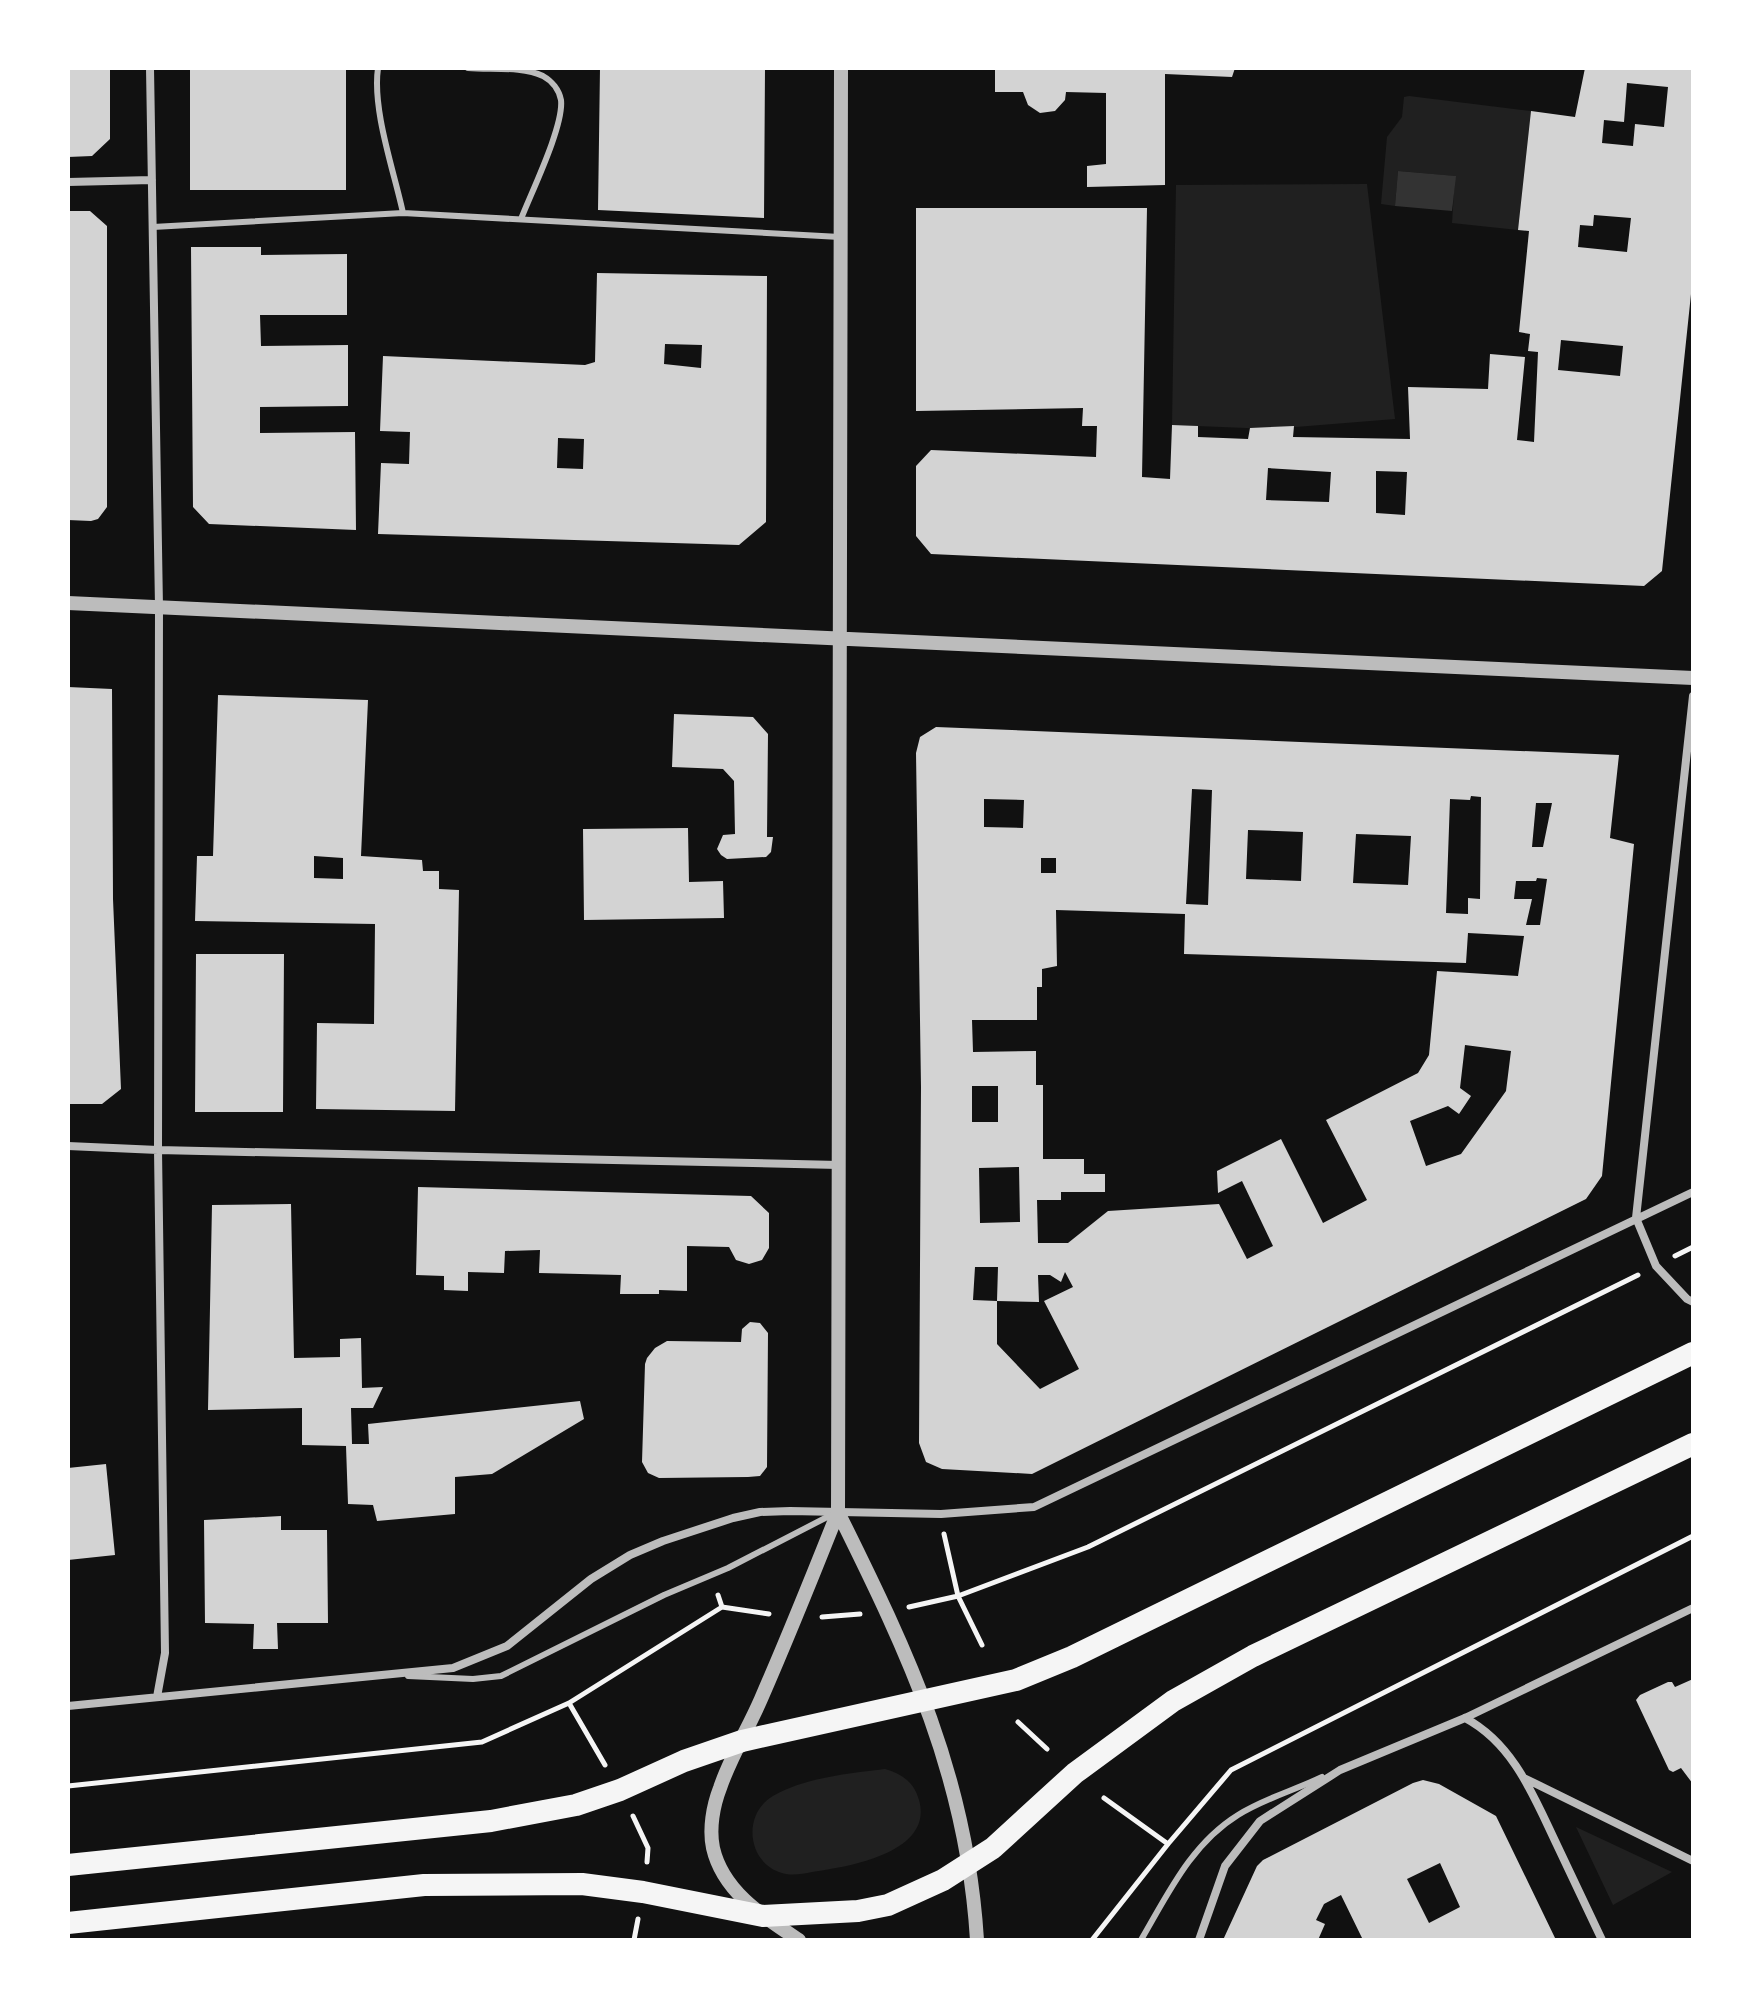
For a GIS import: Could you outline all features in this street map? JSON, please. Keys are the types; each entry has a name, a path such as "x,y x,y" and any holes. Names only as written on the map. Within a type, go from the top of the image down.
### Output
{"highway":[{"path":"68,1865 529,1815 576,1805 620,1790 684,1761 742,1741 1016,1680 1072,1657 1693,1353"},
{"path":"68,1923 424,1885 582,1884 643,1892 763,1916 858,1911 888,1905 943,1880 993,1848 1075,1773 1173,1701 1253,1656 1693,1444"}],"street":[{"path":"150,68 159,607 158,1150 165,1653 157,1697"},
{"path":"799,1940 763,1916 728,1881 713,1850 711,1832 719,1790 796,1619 838,1512 841,68"},
{"path":"68,182 152,180"},
{"path":"68,603 1693,678"},
{"path":"1693,696 1636,1218 1656,1266 1693,1302"},
{"path":"68,1146 839,1165"},
{"path":"68,1706 453,1668 507,1646 591,1579 630,1555 663,1541 760,1512 941,1514 1034,1507 1693,1192"},
{"path":"838,1512 887,1611 926,1700 961,1815 977,1940"},
{"path":"1199,1940 1225,1866 1260,1821 1340,1770 1465,1718 1693,1608"},
{"path":"1465,1718 1485,1728 1525,1779 1602,1940"},
{"path":"1525,1779 1693,1861"}],"lane":[{"path":"378,68 379,109 403,213"},
{"path":"468,68 532,72 556,86 561,101 559,119 521,219"},
{"path":"153,227 403,213 840,237"},
{"path":"397,1675 473,1679 501,1676 838,1512"},
{"path":"1141,1940 1185,1865 1210,1836 1239,1814 1340,1770"}],"path":[{"path":"68,1786 482,1742 569,1703 722,1607 796,1619 887,1611 958,1596 1088,1547 1693,1247"},
{"path":"1401,1682 1693,1536"},
{"path":"946,1554 958,1596 982,1645"},
{"path":"711,1576 722,1607"},
{"path":"1018,1722 1047,1749"},
{"path":"1104,1798 1168,1844"}],"shaded area":[{"path":"1404,97 1531,111 1518,230 1452,223 1455,176 1398,171 1395,206 1381,204 1387,137 1402,117"},
{"path":"1398,171 1456,176 1452,211 1395,206"},
{"path":"1367,184 1395,419 1271,429 1172,425 1176,185"},
{"path":"885,1769 906,1780 919,1800 920,1818 914,1833 901,1845 866,1861 801,1874 782,1873 770,1868 761,1859 753,1838 753,1826 756,1814 773,1796 813,1781"},
{"path":"1576,1827 1672,1872 1613,1905"}],"building":[{"path":"68,68 110,68 110,139 92,156 68,157"},
{"path":"190,68 346,68 346,190 190,190"},
{"path":"600,68 765,68 764,218 598,210"},
{"path":"995,68 1235,68 1232,77 1165,74 1165,185 1087,187 1087,166 1106,164 1106,93 1066,92 1065,100 1055,111 1040,113 1028,105 1023,92 995,92"},
{"path":"1585,68 1693,68 1693,275 1662,571 1644,586 931,554 916,536 916,466 931,450 1096,457 1097,426 1082,426 1083,408 916,411 916,208 1147,208 1142,477 1170,479 1172,425 1198,426 1198,437 1248,439 1250,428 1294,426 1293,437 1410,439 1408,387 1488,389 1490,354 1525,357 1517,440 1534,442 1538,352 1528,351 1530,334 1519,332 1529,231 1518,230 1531,111 1575,117","holes":["1627,83 1668,87 1664,127 1635,124 1633,146 1602,143 1604,120 1624,122","1594,215 1631,218 1627,252 1578,247 1580,225 1593,226","1561,340 1623,346 1620,376 1558,370","1268,468 1331,472 1329,502 1266,500","1376,471 1407,472 1405,515 1376,513"]},
{"path":"68,211 90,211 107,226 107,507 98,519 91,521 68,520"},
{"path":"191,247 261,247 261,255 347,254 347,315 260,315 261,346 348,345 348,406 260,407 260,433 355,432 356,530 209,524 193,507"},
{"path":"597,273 767,276 766,522 739,545 378,534 381,463 409,464 410,432 380,431 383,356 585,365 595,362","holes":["665,344 702,345 701,368 664,364","558,438 584,439 583,469 557,468"]},
{"path":"68,687 112,689 113,899 121,1089 102,1104 68,1104"},
{"path":"218,695 368,700 361,856 422,860 423,871 439,871 439,889 459,890 455,1111 316,1109 317,1023 374,1024 375,924 195,921 197,856 213,856","holes":["314,856 343,858 343,879 314,878"]},
{"path":"674,714 753,717 768,734 767,837 773,837 771,852 766,857 727,859 717,849 723,835 735,834 734,781 723,769 672,767"},
{"path":"936,727 1619,755 1610,838 1634,844 1602,1176 1586,1199 1032,1474 942,1469 926,1462 919,1443 921,1087 916,753 920,737","holes":["1192,789 1212,790 1208,905 1186,904","1481,797 1480,899 1468,898 1468,914 1446,913 1450,799","984,799 1024,800 1023,828 984,827","1536,803 1552,803 1543,847 1532,847","1248,830 1303,832 1301,881 1246,879","1356,834 1411,836 1408,885 1353,883","1041,858 1056,858 1056,873 1041,873","1547,879 1540,925 1526,925 1532,899 1514,899 1516,881","1056,910 1185,914 1184,954 1466,963 1468,933 1524,936 1518,976 1437,971 1429,1055 1418,1073 1326,1120 1367,1200 1323,1223 1281,1139 1217,1171 1218,1193 1242,1181 1273,1246 1247,1259 1219,1204 1108,1211 1068,1243 1038,1243 1037,1200 1061,1200 1061,1192 1105,1192 1105,1174 1084,1174 1084,1159 1043,1159 1043,1085 1036,1085 1036,1051 973,1052 972,1020 1037,1020 1037,987 1042,987 1042,969 1057,966","1465,1045 1511,1051 1506,1091 1461,1154 1426,1166 1410,1121 1448,1106 1459,1114 1471,1096 1460,1088","972,1086 998,1086 998,1122 972,1122","1019,1167 1020,1222 980,1223 979,1168","975,1267 998,1267 997,1301 973,1300","1065,1272 1073,1287 1044,1301 1079,1369 1040,1389 997,1344 997,1301 1039,1302 1038,1275 1050,1275 1061,1282"]},
{"path":"688,828 689,882 723,881 724,918 584,920 583,829"},
{"path":"196,954 284,954 283,1112 195,1112"},
{"path":"418,1187 751,1196 769,1213 769,1248 762,1260 749,1264 736,1260 729,1247 687,1246 687,1291 620,1294 621,1275 539,1273 540,1250 505,1251 504,1273 468,1272 468,1291 444,1290 444,1276 416,1275"},
{"path":"291,1204 294,1358 340,1357 340,1339 361,1338 362,1388 383,1387 373,1408 351,1408 352,1444 369,1444 368,1424 580,1401 584,1419 492,1474 455,1477 455,1514 377,1521 373,1505 348,1504 346,1446 302,1445 302,1408 208,1410 212,1205"},
{"path":"750,1322 760,1323 768,1333 767,1467 760,1476 748,1477 659,1478 648,1473 642,1462 647,1358 655,1348 667,1341 741,1342 742,1329"},
{"path":"106,1464 115,1555 68,1560 68,1468"},
{"path":"281,1516 281,1530 327,1530 328,1623 277,1623 278,1649 253,1649 254,1624 205,1623 204,1520"},
{"path":"1693,1679 1693,1784 1681,1768 1673,1772 1669,1770 1636,1700 1668,1682 1675,1687"},
{"path":"1423,1780 1439,1784 1496,1816 1556,1940 1363,1940 1341,1895 1324,1904 1316,1920 1325,1924 1318,1940 1223,1940 1257,1866 1263,1860","holes":["1440,1863 1460,1907 1429,1923 1407,1879"]}]}
